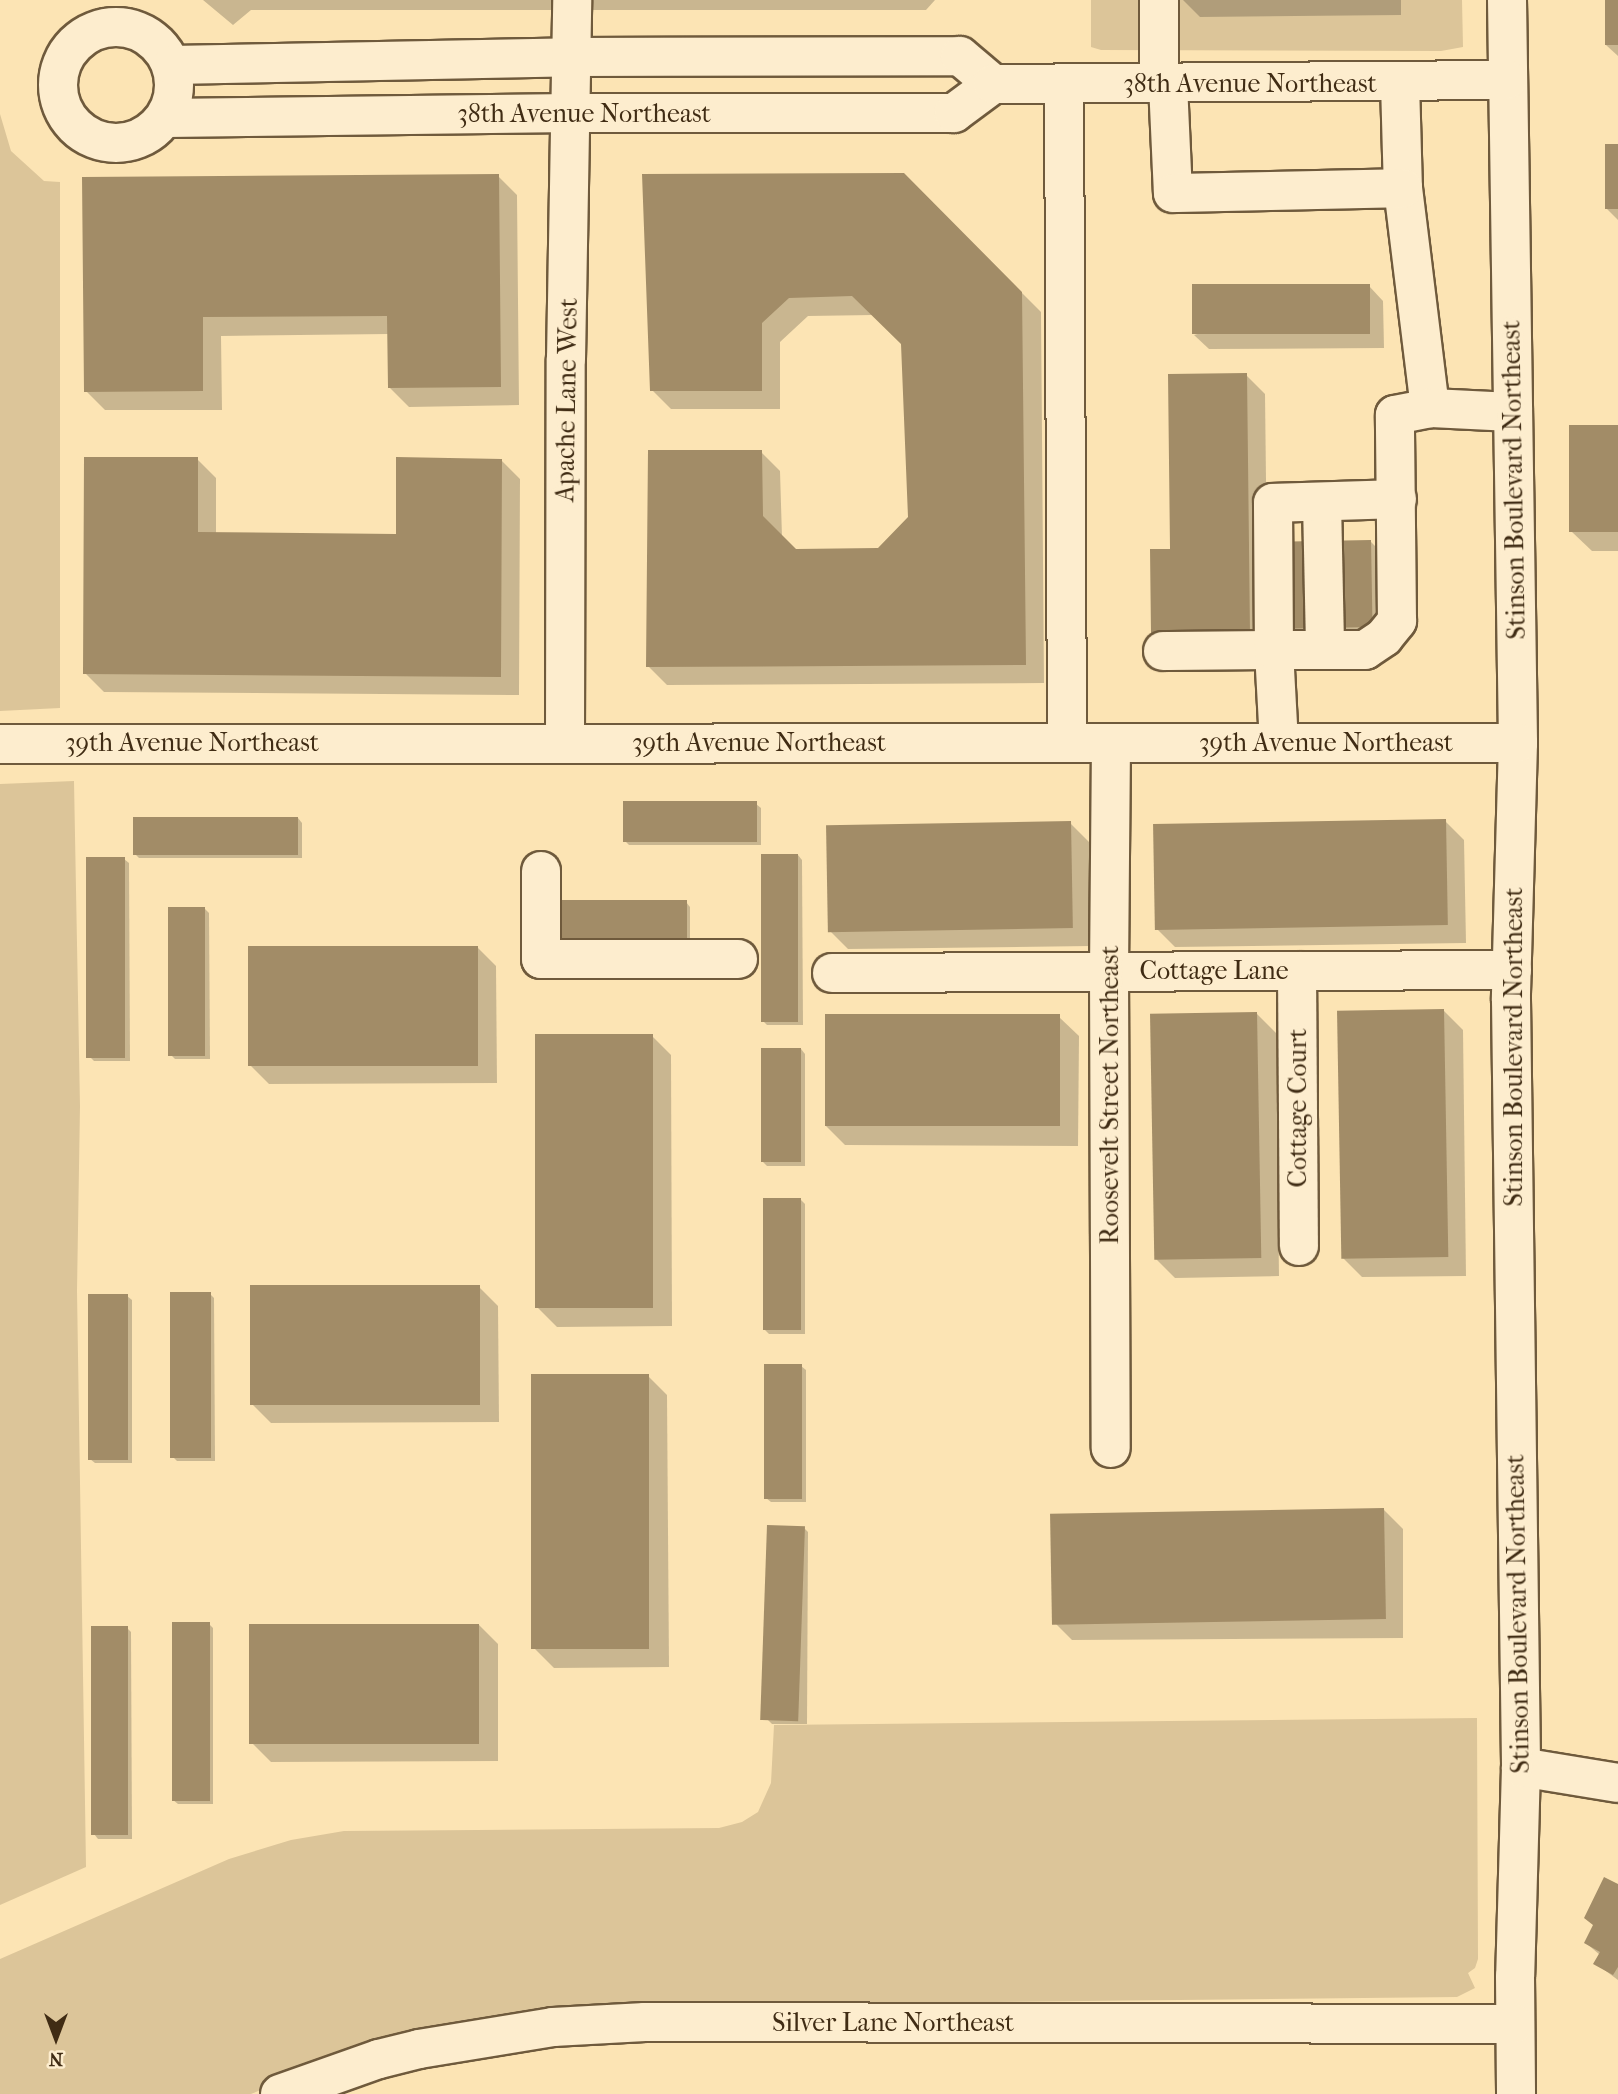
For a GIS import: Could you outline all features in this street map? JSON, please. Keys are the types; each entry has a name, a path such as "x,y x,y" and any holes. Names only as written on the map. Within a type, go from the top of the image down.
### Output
{"street":[{"name":"Apache Lane West","path":"565,743 566,359 572,0"},
{"path":"1159,0 1173,193 1403,188"},
{"name":"Stinson Boulevard Northeast","path":"1507,0 1518,743 1512,970 1521,1767 1514,2024 1516,2094"},
{"path":"114,26 136,30 164,50 172,65 174,97 166,118 150,134 129,143 108,143 87,136 70,121 62,107 57,84 61,64 74,44 92,32 114,26"},
{"name":"38th Avenue Northeast","path":"172,65 573,57 960,56 993,84"},
{"name":"38th Avenue Northeast","path":"166,118 572,113 954,113 993,84 1400,83 1507,80"},
{"path":"1400,83 1403,188 1430,408"},
{"path":"1065,84 1067,743"},
{"path":"1163,651 1365,650 1384,637 1397,621 1395,415 1430,408 1513,412"},
{"path":"1279,743 1274,650 1273,503 1397,499"},
{"path":"1322,502 1325,650"},
{"name":"Roosevelt Street Northeast","path":"1111,743 1111,1448"},
{"name":"39th Avenue Northeast","path":"0,744 1518,743"},
{"path":"541,871 541,959 738,959"},
{"name":"Cottage Lane","path":"832,973 1512,970"},
{"name":"Cottage Court","path":"1297,971 1299,1246"},
{"path":"1521,1767 1618,1783"},
{"name":"Silver Lane Northeast","path":"280,2094 379,2059 419,2049 554,2027 619,2023 1514,2024"}],"shaded area":[{"path":"1091,0 1462,0 1463,47 1441,51 1101,50 1091,47"},
{"path":"0,114 11,151 44,181 60,182 60,708 0,711"},
{"path":"74,781 80,1106 77,1291 86,1867 0,1905 0,784"},
{"path":"1477,1718 1478,1959 1475,1968 1468,1973 1475,1988 1457,1997 609,2006 522,2012 443,2026 320,2065 251,2094 0,2094 0,1959 229,1859 291,1840 344,1831 719,1828 742,1822 758,1812 771,1783 774,1725"}],"building":[{"path":"1605,0 1618,0 1618,45 1605,45"},
{"path":"1605,144 1618,144 1618,209 1605,209"},
{"path":"904,173 1022,292 1026,665 646,667 648,450 762,450 763,516 796,549 878,548 908,517 901,344 852,296 789,298 762,323 762,391 650,391 642,174"},
{"path":"499,174 501,387 388,388 387,316 203,317 203,391 84,392 82,177"},
{"path":"1192,284 1370,284 1370,334 1192,334"},
{"path":"1247,373 1250,633 1151,634 1150,549 1170,549 1168,374"},
{"path":"1569,425 1618,425 1618,532 1569,532"},
{"path":"84,457 198,457 198,532 396,534 396,457 502,459 501,677 83,674"},
{"path":"1371,540 1373,627 1279,629 1277,542"},
{"path":"623,801 757,801 757,842 623,842"},
{"path":"133,817 298,817 298,855 133,855"},
{"path":"1446,819 1448,925 1155,930 1153,824"},
{"path":"1071,821 1073,928 828,932 826,825"},
{"path":"761,854 798,854 798,1022 761,1022"},
{"path":"86,857 125,857 125,1058 86,1058"},
{"path":"552,900 687,900 687,940 552,940"},
{"path":"168,907 205,907 205,1056 168,1056"},
{"path":"248,946 478,946 478,1066 248,1066"},
{"path":"1444,1009 1448,1257 1341,1259 1337,1011"},
{"path":"1257,1012 1261,1258 1154,1260 1150,1014"},
{"path":"825,1014 1060,1014 1060,1126 825,1126"},
{"path":"535,1034 653,1034 653,1308 535,1308"},
{"path":"761,1048 801,1048 801,1162 761,1162"},
{"path":"763,1198 801,1198 801,1330 763,1330"},
{"path":"250,1285 480,1285 480,1405 250,1405"},
{"path":"170,1292 211,1292 211,1458 170,1458"},
{"path":"88,1294 128,1294 128,1460 88,1460"},
{"path":"764,1364 802,1364 802,1499 764,1499"},
{"path":"531,1374 649,1374 649,1649 531,1649"},
{"path":"1384,1508 1386,1619 1052,1625 1050,1514"},
{"path":"767,1525 805,1526 798,1721 760,1720"},
{"path":"172,1622 210,1622 210,1801 172,1801"},
{"path":"249,1624 479,1624 479,1744 249,1744"},
{"path":"91,1626 128,1626 128,1835 91,1835"},
{"path":"1604,1877 1618,1884 1618,1967 1613,1975 1593,1964 1600,1952 1584,1943 1593,1925 1584,1918"}]}
